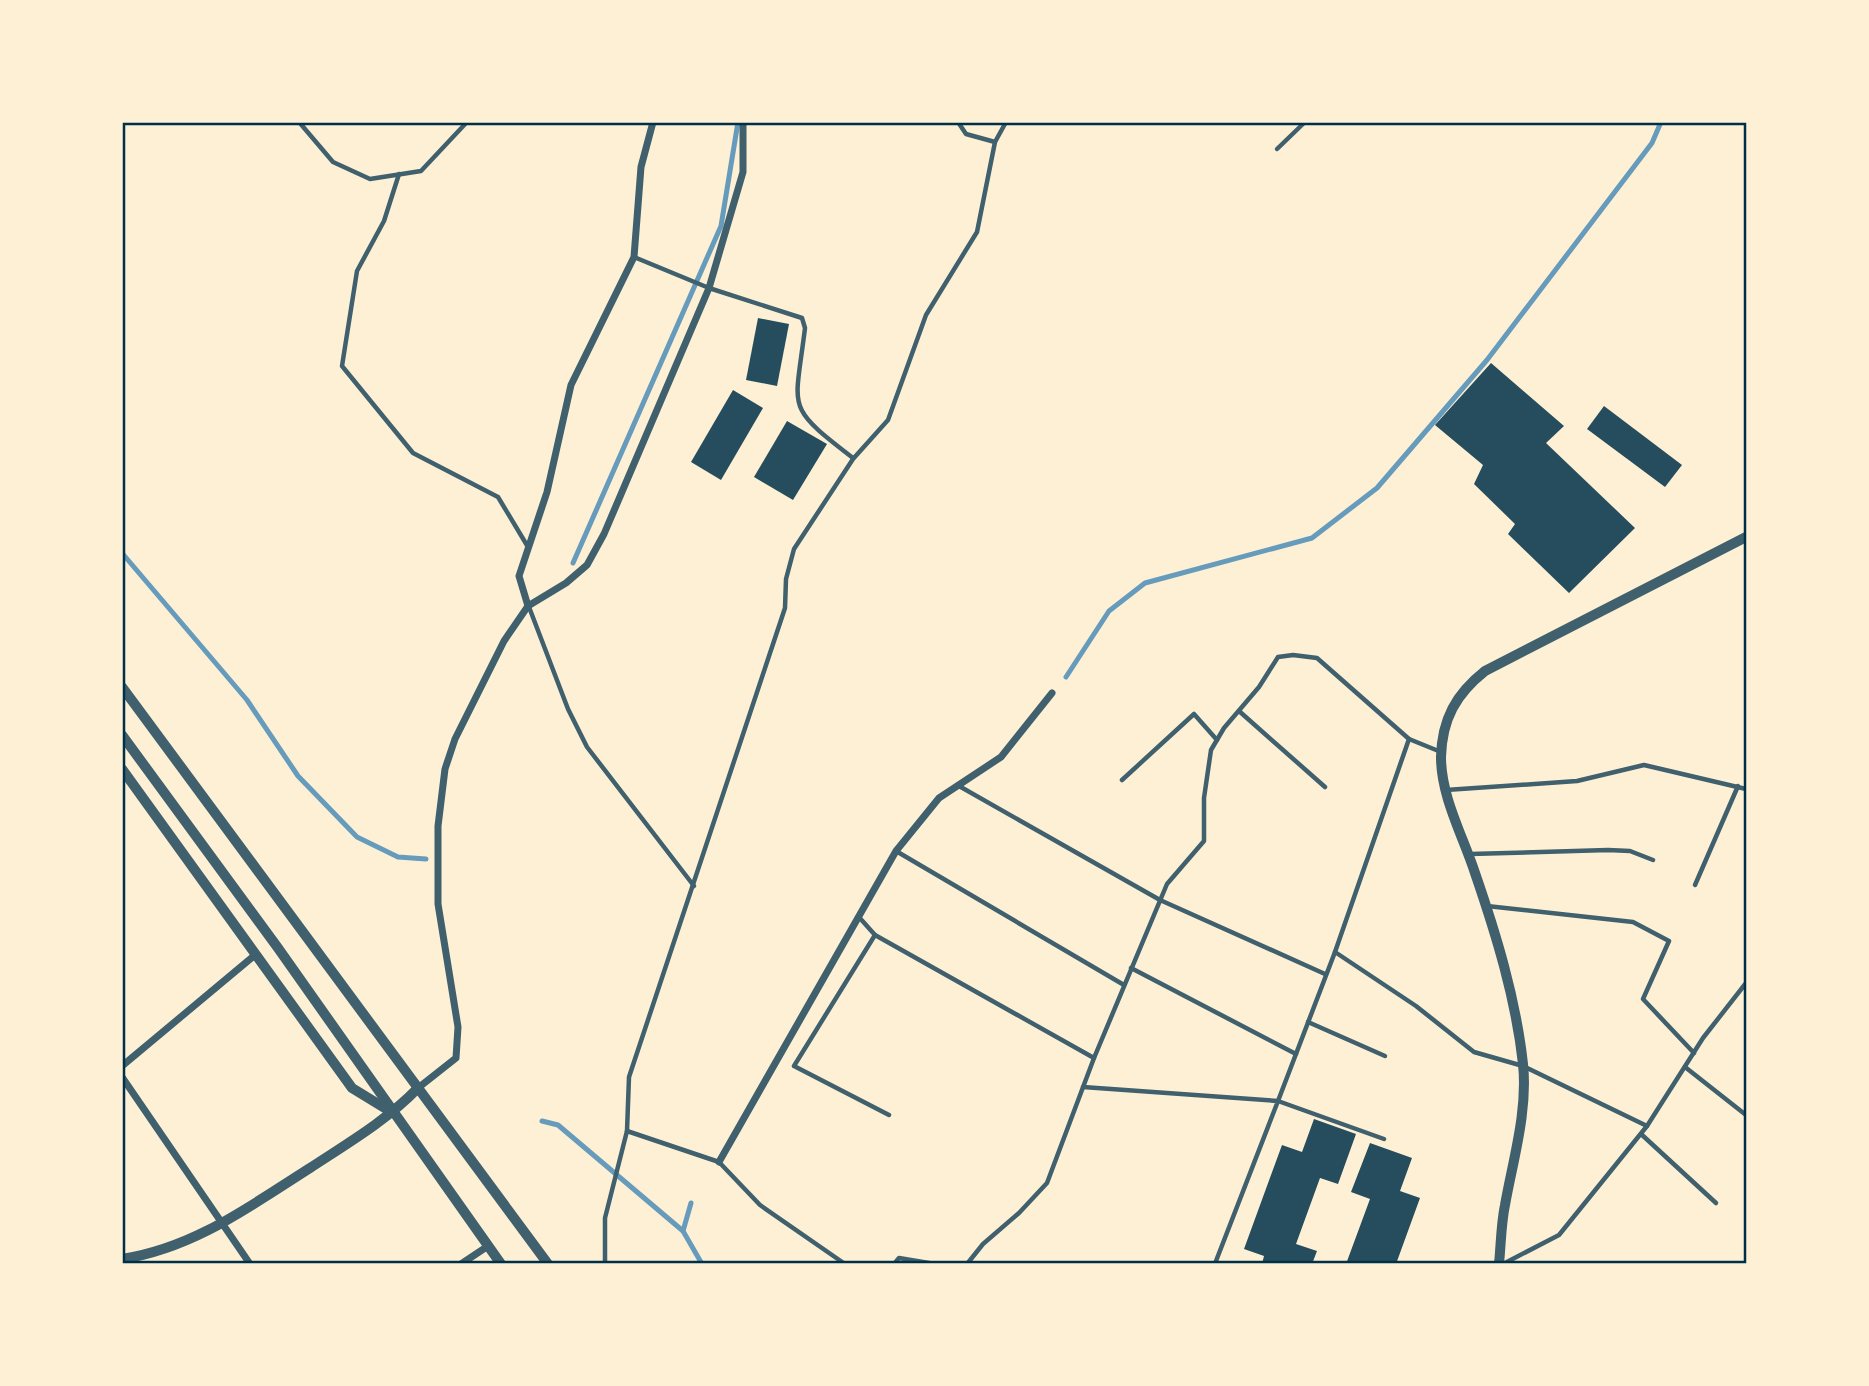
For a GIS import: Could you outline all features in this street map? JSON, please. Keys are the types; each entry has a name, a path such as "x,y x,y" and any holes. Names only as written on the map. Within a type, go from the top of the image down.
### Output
{"street":[{"path":"528,606 519,576 547,492 571,385 634,257 641,167 653,122"},
{"path":"122,1259 176,1246 223,1223 393,1114 418,1088 456,1058 458,1027 438,904 438,826 445,769 455,739 503,641 528,606 566,583 587,565 709,288 743,172 743,122"},
{"path":"1501,1264 1504,1208 1518,1148 1523,1066 1514,1006 1486,906 1445,790 1442,752 1446,720 1455,701 1467,686 1485,671 1746,537"},
{"path":"122,687 548,1264"},
{"path":"719,1162 857,915 896,851 932,806 1000,757 1052,693"},
{"path":"122,736 278,948 501,1264"},
{"path":"122,769 352,1088 393,1114"},
{"path":"122,1066 255,955"},
{"path":"122,1077 250,1264"},
{"path":"461,1264 488,1246"}],"lane":[{"path":"299,122 333,162 370,179 421,171 467,122"},
{"path":"958,122 966,134 995,142"},
{"path":"605,1264 605,1218 627,1131 629,1077 786,608 786,579 794,549 853,459 888,420 926,315 977,232 995,142 1006,122"},
{"path":"1278,149 1305,122"},
{"path":"399,174 384,221 357,271 342,366 413,453 498,496 528,548"},
{"path":"634,257 709,288 802,318 805,328 796,402 808,423 853,459"},
{"path":"528,606 568,709 587,747 694,886"},
{"path":"967,1264 1047,1183 1094,1058 1167,884 1204,841 1204,798 1211,750 1259,687 1278,657 1317,658 1409,739 1442,752"},
{"path":"1239,711 1325,786"},
{"path":"1122,780 1194,714 1217,740"},
{"path":"1216,1261 1335,952 1409,739"},
{"path":"1445,790 1577,781 1644,765 1746,789"},
{"path":"958,785 1160,900 1325,974"},
{"path":"1695,885 1738,786"},
{"path":"1469,855 1608,850 1630,852 1653,860"},
{"path":"896,851 1124,985"},
{"path":"1486,906 1633,922 1669,940 1643,999 1694,1053"},
{"path":"857,915 875,934 1094,1058"},
{"path":"875,934 794,1066 889,1115"},
{"path":"1335,952 1416,1006 1474,1052 1523,1066 1647,1126"},
{"path":"1131,968 1296,1054"},
{"path":"1501,1264 1559,1235 1647,1126 1694,1053 1746,983"},
{"path":"1308,1022 1385,1056"},
{"path":"1685,1067 1746,1115"},
{"path":"1083,1087 1278,1101 1384,1139"},
{"path":"627,1131 719,1162 760,1205 845,1264"},
{"path":"1641,1134 1716,1203"},
{"path":"894,1264 899,1258 935,1264"}],"building":[{"path":"758,318 789,324 777,386 746,380"},
{"path":"1491,363 1564,426 1546,443 1635,528 1569,593 1508,534 1515,524 1474,484 1483,465 1435,425"},
{"path":"733,390 763,408 721,480 691,462"},
{"path":"1604,406 1682,465 1665,487 1587,429"},
{"path":"787,421 827,444 793,500 754,477"},
{"path":"1314,1119 1356,1134 1338,1184 1320,1178 1296,1244 1317,1251 1312,1264 1262,1264 1264,1256 1244,1249 1282,1145 1302,1152"},
{"path":"1370,1143 1412,1158 1400,1191 1420,1198 1396,1264 1346,1264 1370,1199 1351,1192"}],"waterway":[{"path":"573,563 721,226 738,122"},
{"path":"1066,677 1109,611 1145,583 1312,538 1377,488 1487,360 1652,143 1661,122"},
{"path":"122,553 247,700 298,776 357,837 398,857 426,859"},
{"path":"542,1121 558,1125 683,1231"},
{"path":"691,1203 683,1231 702,1264"}]}
